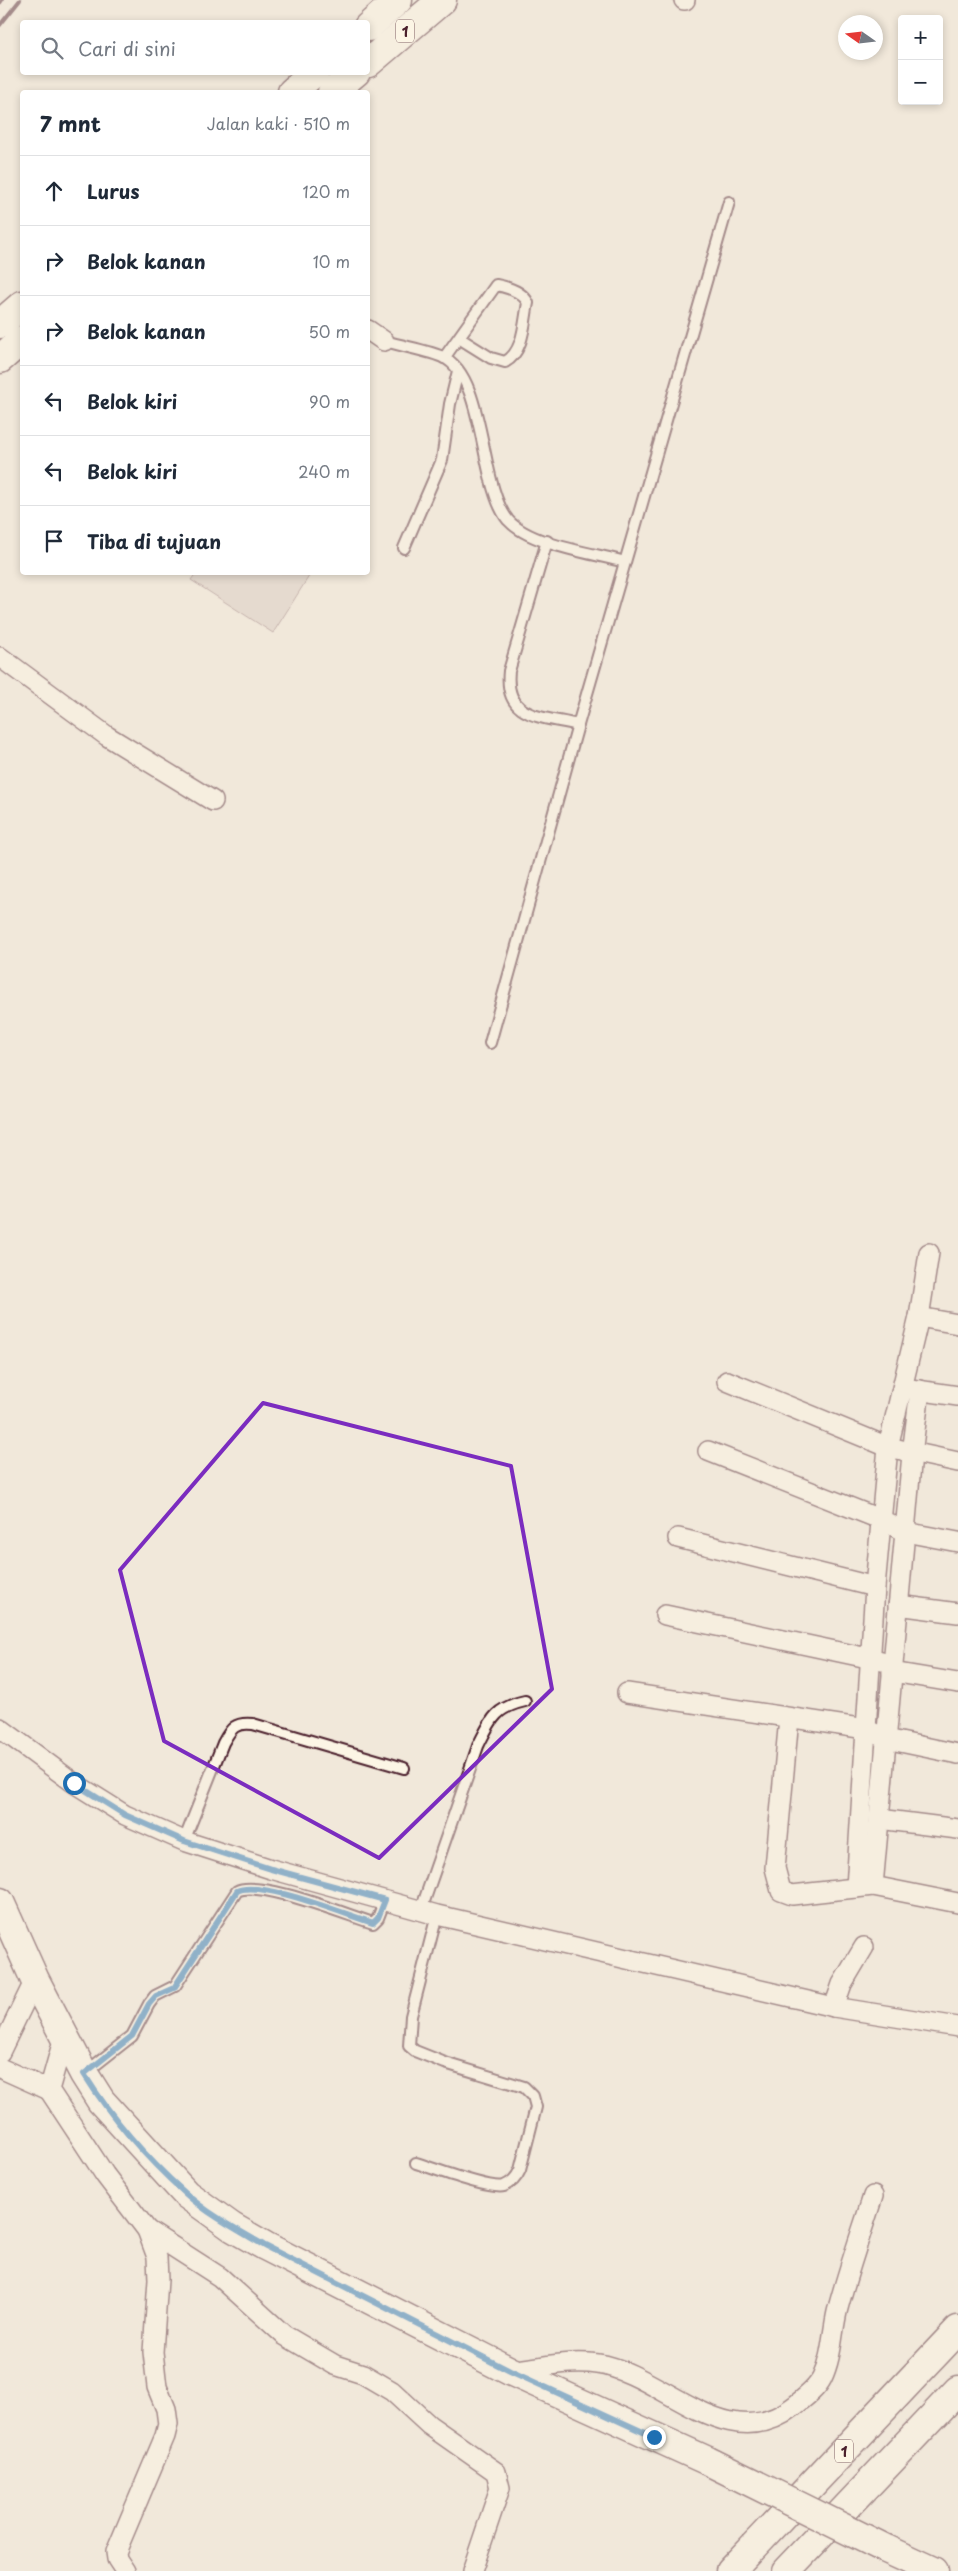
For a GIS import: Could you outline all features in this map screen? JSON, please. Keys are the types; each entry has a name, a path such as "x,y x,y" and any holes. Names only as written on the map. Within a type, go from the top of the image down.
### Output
{"main road":[{"name":"1","path":"370,25 398,0"},
{"name":"1","path":"370,60 442,0"},
{"path":"294,90 312,75"},
{"path":"334,90 352,75"},
{"path":"0,324 20,307"},
{"path":"0,359 20,342"},
{"path":"0,1902 35,1980 84,2074 101,2101 156,2164 186,2194 208,2211 265,2246 510,2371 708,2461 934,2571"},
{"name":"1","path":"730,2571 958,2330"},
{"path":"786,2571 958,2390"}],"street":[{"path":"370,331 384,341"},
{"path":"0,657 107,736 213,801"},
{"path":"864,1887 866,1729 875,1587 888,1447 919,1317 929,1253"},
{"path":"919,1317 958,1324"},
{"path":"727,1382 888,1447 912,1454 958,1462"},
{"path":"901,1388 958,1396"},
{"path":"864,1887 879,1819 912,1454 920,1390"},
{"path":"708,1451 882,1520 905,1532 958,1542"},
{"path":"678,1538 875,1587"},
{"path":"898,1605 958,1612"},
{"path":"665,1615 871,1661 958,1683"},
{"path":"627,1693 866,1729 886,1739 958,1754"},
{"path":"789,1718 775,1868 781,1891 792,1895 864,1887 958,1903"},
{"path":"0,1728 74,1783 119,1812 184,1841 271,1869 429,1912 834,2007 958,2027"},
{"path":"879,1819 958,1829"},
{"path":"834,2007 842,1984 864,1947"},
{"path":"0,2052 35,1980"},
{"path":"49,2090 64,2037"},
{"path":"0,2068 49,2090 105,2175 147,2230 157,2257 158,2280 153,2352 157,2387 166,2409 168,2424 156,2458 116,2552 117,2560 125,2571"},
{"path":"510,2371 566,2364 598,2364 627,2374 716,2418 741,2425 761,2422 785,2414 812,2390 821,2379 828,2363 844,2288 874,2196"},
{"path":"147,2230 220,2277 284,2335 327,2361 364,2374 392,2391 429,2425 496,2472 500,2488 472,2571"}],"lane":[{"path":"490,1043 578,725 729,202"},
{"path":"444,358 496,286 502,286 526,298 528,303 518,348 512,358 505,362 490,358 459,338"},
{"path":"384,341 444,358 458,371 472,398 494,491 500,506 509,520 524,532 547,541 625,562"},
{"path":"404,548 442,460 450,404 458,371"},
{"path":"547,541 509,672 508,688 514,705 527,712 578,725"},
{"path":"416,2163 482,2184 503,2186 516,2178 520,2170 536,2107 533,2096 524,2087 445,2063 415,2051 409,2046 411,2016 429,1912 478,1746 497,1711 508,1704 525,1701"},
{"path":"184,1841 223,1742 231,1728 236,1725 253,1724 404,1768"},
{"path":"84,2074 132,2036 149,2004 156,1996 174,1988 237,1891 246,1887 254,1888 303,1900 373,1923 378,1918 385,1900"}],"highlighted area":[{"path":"263,1403 511,1466 552,1689 379,1858 164,1741 120,1570"}],"shaded area":[{"path":"195,575 310,575 273,633 191,580"}],"railway":[{"path":"0,25 20,0"}],"route":[{"path":"74,1783 125,1815 184,1841 271,1869 385,1900 380,1915 376,1922 373,1923 303,1900 254,1888 246,1887 237,1891 174,1988 156,1996 149,2004 132,2036 84,2074 101,2101 156,2164 186,2194 208,2211 265,2246 510,2371 654,2437"}]}
